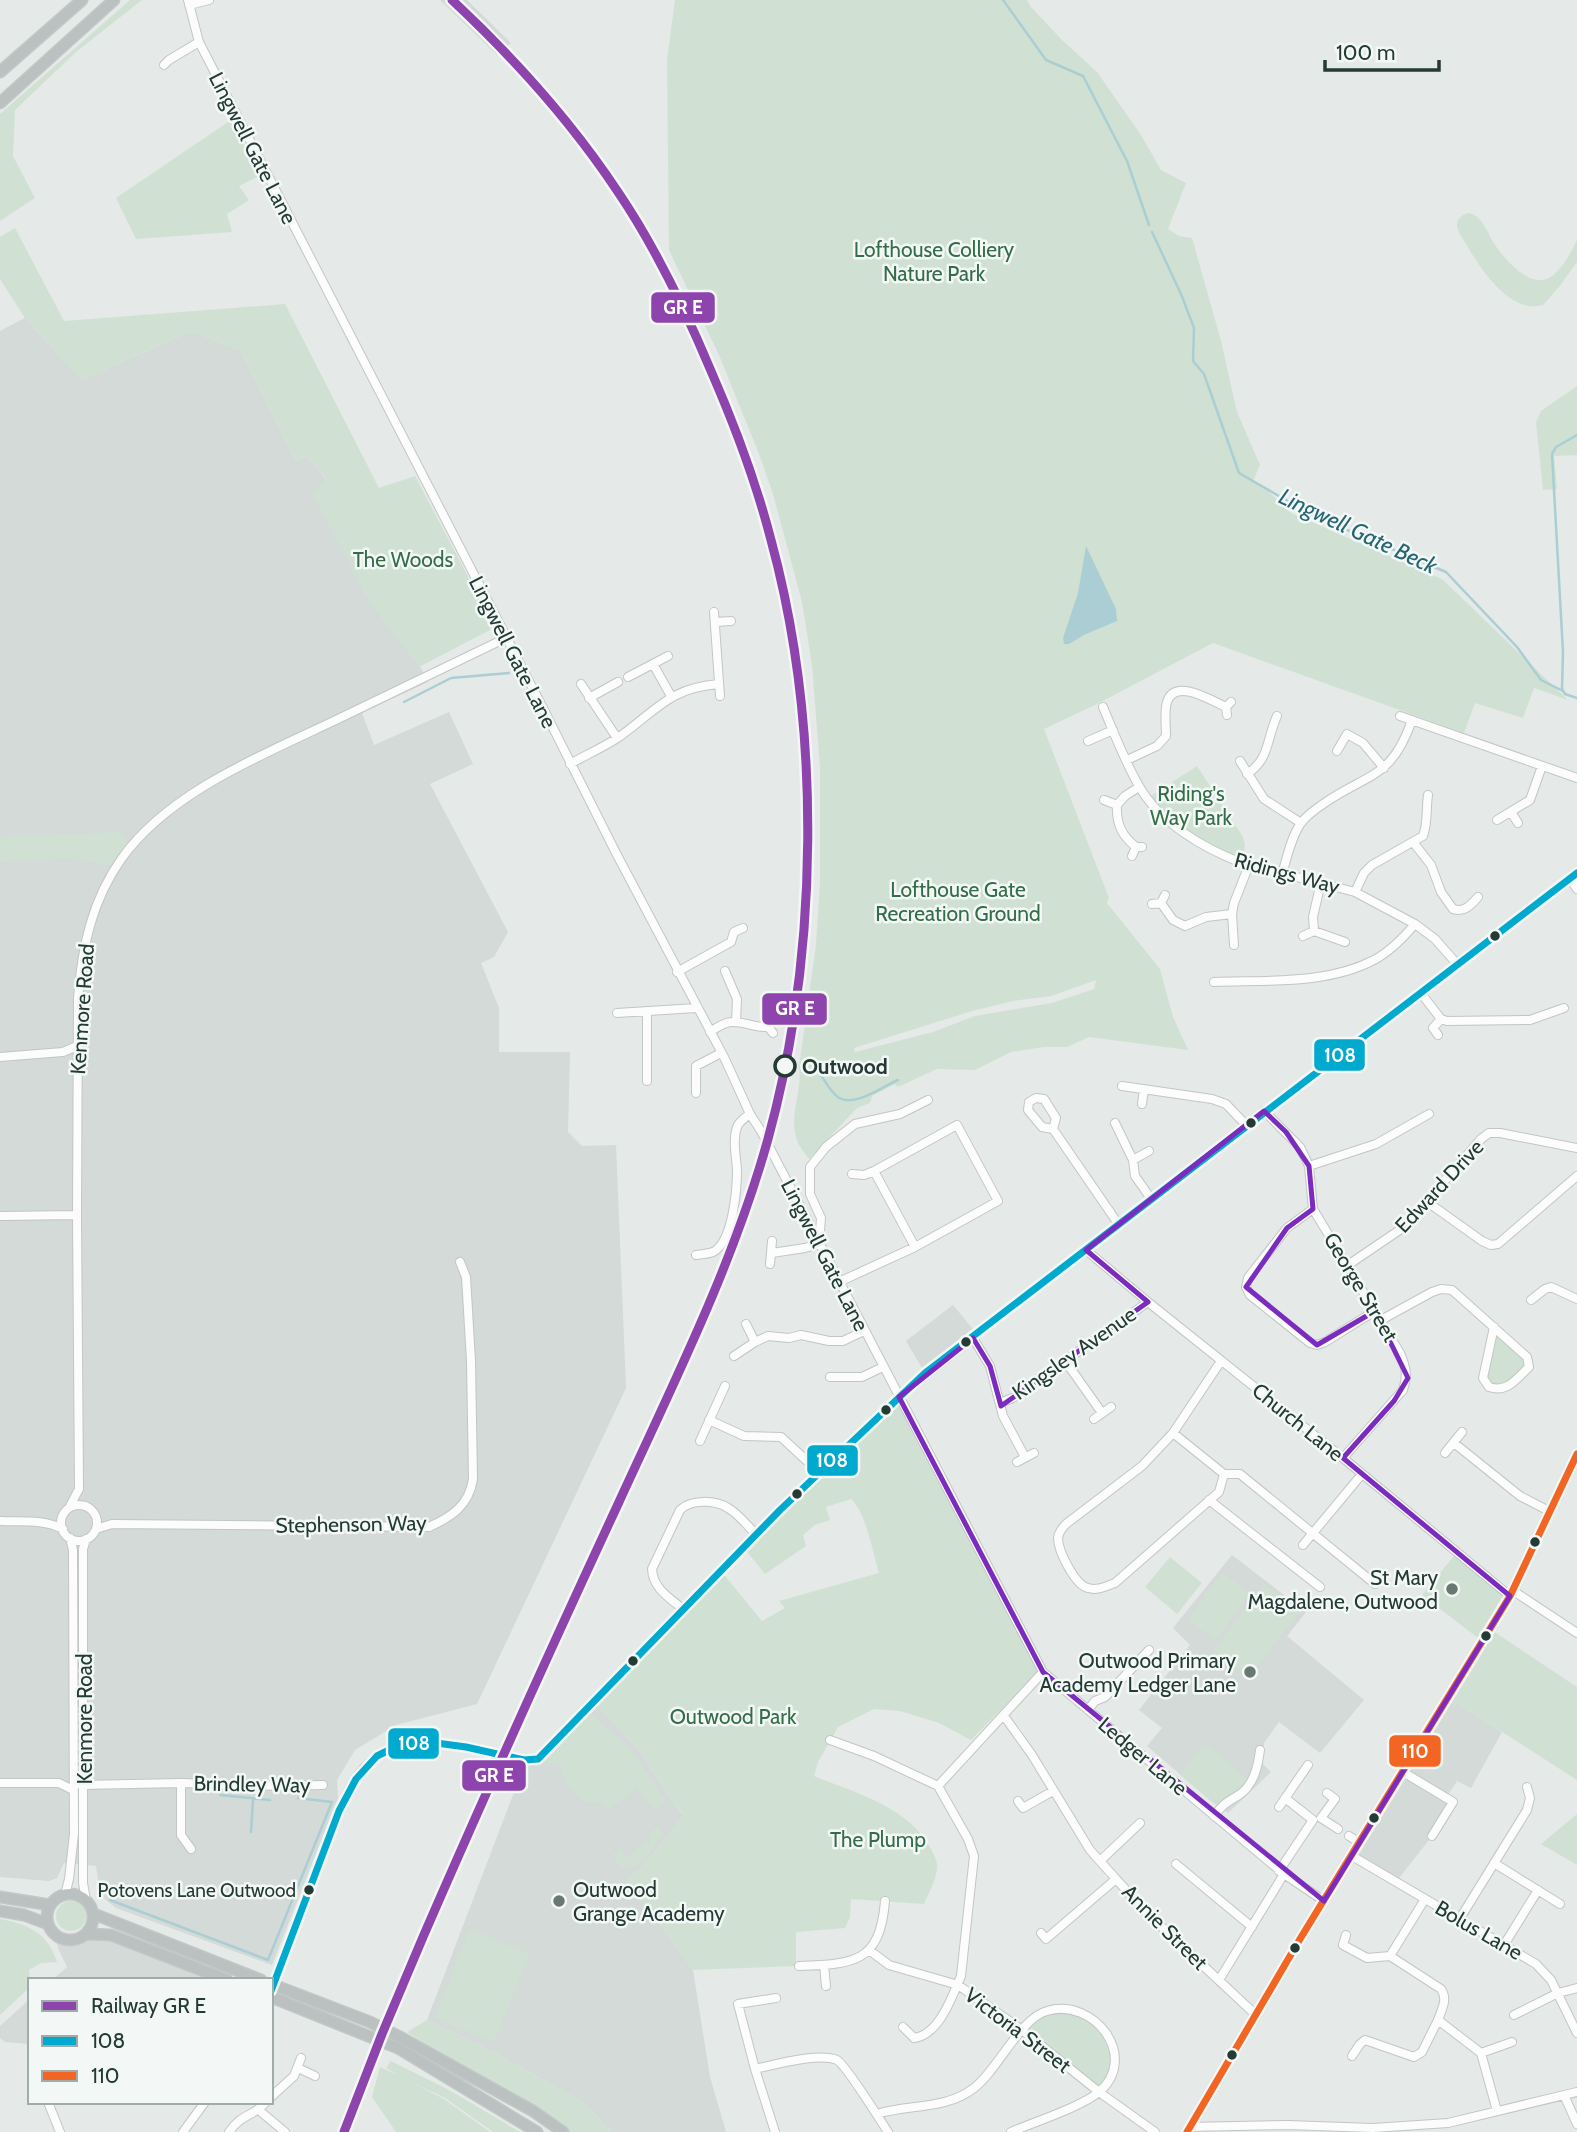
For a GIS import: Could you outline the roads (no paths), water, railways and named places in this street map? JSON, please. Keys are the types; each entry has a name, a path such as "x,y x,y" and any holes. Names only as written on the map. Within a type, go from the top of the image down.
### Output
{"highway":[{"path":"0,72 82,0"},
{"path":"0,103 114,0"},
{"path":"75,1894 86,1900 94,1914 93,1924 87,1934 76,1940 65,1940 56,1936 48,1924 50,1905 65,1895 75,1894"},
{"path":"0,1897 50,1905"},
{"path":"0,1911 24,1915 48,1924"},
{"path":"94,1914 256,1978"},
{"path":"87,1934 111,1935 222,1978"},
{"path":"273,1985 399,2042 533,2111 563,2132"},
{"path":"273,1995 367,2028"},
{"path":"399,2042 537,2132"}],"main road":[{"path":"1188,2129 1511,1593 1549,1511 1573,1475 1577,1454"}],"street":[{"path":"189,3 209,0"},
{"name":"Lingwell Gate Lane","path":"189,3 199,42 750,1114 899,1396"},
{"path":"164,65 199,42"},
{"path":"714,612 720,696"},
{"path":"716,622 731,621"},
{"name":"Kenmore Road","path":"63,1530 62,1518 79,1489 77,1046 81,968 96,903 123,857 162,814 186,796 506,638"},
{"path":"628,677 667,656"},
{"path":"653,664 671,696"},
{"path":"589,698 618,682"},
{"path":"581,684 617,738"},
{"path":"570,764 617,738 671,696 693,687 719,684"},
{"path":"1127,760 1157,746 1166,736 1166,705 1172,694 1195,692 1228,708"},
{"name":"Ridings Way","path":"1103,707 1139,787 1181,831 1225,856 1249,865 1355,892 1435,939 1457,964"},
{"path":"1247,774 1256,768 1265,756 1269,733 1277,716"},
{"path":"1400,716 1577,778"},
{"path":"1282,874 1301,823 1331,799 1384,768 1399,750 1412,720"},
{"path":"1088,741 1113,730"},
{"path":"1337,751 1347,734 1363,743 1384,768"},
{"path":"1240,761 1264,799 1301,823"},
{"path":"1497,820 1530,800 1542,766"},
{"path":"1132,856 1139,847 1126,839 1119,828 1117,805 1139,787"},
{"path":"1355,892 1364,873 1372,865 1423,836 1427,827 1426,808 1429,795"},
{"path":"1104,800 1117,805"},
{"path":"1511,812 1518,822"},
{"path":"1413,842 1431,866 1452,912 1469,906 1478,897"},
{"path":"1234,945 1234,903 1249,865"},
{"path":"273,1988 339,1811 350,1787 368,1764 379,1755 414,1742 442,1743 526,1761 538,1759 757,1535 925,1373 1574,875 1577,889"},
{"path":"1314,931 1313,917 1321,883"},
{"path":"1159,901 1173,920 1185,926 1206,917 1232,914"},
{"path":"1214,982 1297,979 1333,974 1376,959 1415,925"},
{"path":"677,972 731,942 732,929 743,928"},
{"path":"1303,936 1314,931 1345,942"},
{"path":"725,971 737,999 736,1022"},
{"path":"1420,992 1441,1019 1447,1021 1530,1020 1564,1009"},
{"path":"617,1013 696,1008"},
{"path":"647,1011 647,1081"},
{"path":"1438,1035 1433,1028 1441,1019"},
{"path":"710,1032 724,1024 736,1022 768,1027 773,1033"},
{"path":"0,1057 63,1052 77,1046"},
{"path":"696,1093 696,1066 721,1053"},
{"path":"1122,1086 1212,1099 1226,1104 1246,1125"},
{"path":"1142,1104 1144,1089"},
{"path":"772,1253 819,1244 821,1218 810,1194 810,1167 826,1147 855,1125 900,1114 928,1100"},
{"name":"George Street","path":"1264,1111 1300,1147 1309,1166 1313,1209 1401,1353 1408,1377 1403,1390 1343,1458"},
{"path":"696,1255 714,1252 720,1246 729,1226 735,1205 737,1178 735,1134 737,1126 750,1114"},
{"path":"1309,1166 1376,1144 1430,1114"},
{"path":"1115,1123 1133,1160 1135,1175 1152,1200"},
{"path":"839,1282 915,1247 998,1201 957,1125 874,1171 864,1175 852,1174"},
{"path":"1053,1129 1119,1225"},
{"name":"Edward Drive","path":"1348,1265 1404,1227 1489,1133 1577,1149"},
{"path":"1133,1160 1149,1151"},
{"path":"874,1171 915,1247"},
{"path":"1426,1201 1482,1241 1491,1245 1498,1244 1577,1176"},
{"path":"1313,1209 1287,1228 1248,1278 1246,1287 1250,1295 1310,1343 1317,1345 1375,1311"},
{"path":"0,1216 77,1215"},
{"path":"771,1264 772,1241"},
{"name":"Church Lane","path":"1086,1250 1511,1593 1577,1633"},
{"name":"Stephenson Way","path":"96,1529 112,1524 429,1527 450,1517 468,1495 473,1479 471,1360 466,1278 460,1262"},
{"path":"1531,1300 1551,1287 1577,1299"},
{"path":"1381,1320 1441,1289 1452,1290 1494,1327 1527,1357 1529,1367 1507,1387 1498,1390 1489,1387 1483,1378 1494,1327"},
{"name":"Kingsley Avenue","path":"1000,1403 1013,1398 1066,1362 1148,1302"},
{"path":"746,1324 755,1342"},
{"path":"734,1356 768,1336 789,1338 801,1335 843,1341 864,1331"},
{"path":"973,1338 990,1366 1008,1428 1021,1460 1034,1453"},
{"path":"1221,1361 1173,1433 1142,1466 1060,1531 1058,1539 1078,1583 1087,1588 1100,1589 1115,1583 1219,1492 1224,1474"},
{"path":"1066,1362 1102,1413"},
{"path":"830,1377 862,1377 883,1367"},
{"path":"700,1441 725,1387"},
{"name":"Ledger Lane","path":"899,1396 1043,1672 1281,1872 1324,1901"},
{"path":"1094,1419 1111,1407"},
{"path":"709,1420 744,1436 781,1437 820,1473"},
{"path":"1445,1453 1462,1432"},
{"path":"1173,1433 1224,1474 1240,1474 1375,1584"},
{"path":"1454,1443 1520,1496 1549,1511"},
{"path":"1303,1545 1362,1474"},
{"path":"0,1521 53,1524 70,1538 86,1539 94,1533 97,1524 93,1511 79,1489"},
{"path":"1209,1500 1321,1587"},
{"path":"684,1610 657,1587 652,1578 652,1569 680,1510 686,1504 695,1502 720,1504 729,1508 757,1535"},
{"path":"42,1522 80,1505 112,1524"},
{"name":"Kenmore Road","path":"65,1895 74,1834 73,1550 70,1538"},
{"name":"Kenmore Road","path":"86,1539 83,1549 83,1883 86,1900"},
{"path":"1088,1710 1095,1701 1105,1697 1149,1650"},
{"path":"938,1786 1043,1672"},
{"path":"1004,1716 1032,1755 1090,1850 1116,1879"},
{"path":"830,1740 874,1756 938,1786 968,1839 974,1856 958,1984 936,2026 924,2037 914,2038 903,2026"},
{"path":"1214,1816 1223,1803 1246,1789 1257,1769 1261,1750"},
{"path":"1279,1807 1308,1765"},
{"path":"1403,1772 1453,1802 1432,1836"},
{"path":"0,1783 59,1783 73,1773"},
{"path":"59,1783 73,1793 78,1786 84,1784"},
{"name":"Brindley Way","path":"181,1783 181,1835 191,1849"},
{"name":"Brindley Way","path":"84,1784 323,1784"},
{"path":"1460,1920 1527,1810 1530,1798 1527,1787"},
{"path":"1018,1801 1023,1808 1053,1791"},
{"path":"1327,1793 1335,1799 1321,1818 1338,1829"},
{"path":"1219,1980 1313,1820 1284,1798"},
{"path":"1100,1861 1140,1823"},
{"path":"1349,1836 1360,1843"},
{"name":"Bolus Lane","path":"1352,1856 1536,1964 1551,1980 1577,2033"},
{"path":"1494,1863 1560,1904"},
{"path":"1176,1864 1252,1927"},
{"name":"Annie Street","path":"1041,1933 1046,1939 1116,1879 1150,1916 1255,2015"},
{"path":"1504,1945 1538,1890"},
{"path":"1390,1956 1425,1899"},
{"path":"799,1966 850,1961 869,1950 877,1938 885,1901"},
{"path":"884,1912 894,1913"},
{"path":"1346,1935 1343,1945 1367,1958 1390,1956 1441,1989 1445,1995 1438,2020 1422,2052 1414,2057 1365,2040 1352,2056"},
{"name":"Victoria Street","path":"869,1950 888,1965 958,1984 1155,2132"},
{"path":"824,1965 826,1986"},
{"path":"1514,2015 1558,1993 1577,1988"},
{"path":"775,2132 738,2004 776,1998"},
{"path":"877,2114 952,2100 974,2088 996,2065 1033,2017 1046,2011 1079,2011 1094,2019 1106,2031 1113,2045 1115,2060 1111,2076 1099,2092 1080,2103 1011,2132"},
{"path":"1438,2020 1481,2053 1497,2111"},
{"path":"1481,2053 1512,2042"},
{"path":"273,2096 293,2076 301,2058"},
{"path":"755,2069 820,2058 837,2060 847,2070 888,2132"},
{"path":"298,2068 315,2076"},
{"path":"1188,2129 1289,2125 1373,2128 1448,2123 1577,2092"},
{"path":"1564,2095 1577,2124"},
{"path":"49,2104 60,2132"},
{"path":"183,2132 204,2104"},
{"path":"229,2132 245,2115 260,2110 264,2104"},
{"path":"260,2110 285,2132"}],"water":[{"path":"1086,546 1116,609 1117,621 1064,644 1063,638 1078,593"}],"waterway":[{"name":"Lingwell Gate Beck","path":"1003,0 1046,60 1083,76 1127,161 1149,225"},
{"name":"Lingwell Gate Beck","path":"1152,232 1194,328 1193,361 1204,374 1239,473 1312,515 1446,572 1517,647 1541,680 1563,691"},
{"path":"1577,435 1556,447 1552,454 1563,652 1562,689 1565,694 1577,698"},
{"path":"404,702 451,678 509,673"},
{"path":"818,1071 833,1092 846,1100 869,1095 898,1080"},
{"path":"220,1795 270,1800"},
{"path":"110,1900 268,1960 332,1802 298,1798"},
{"path":"251,1832 253,1799"}],"place":[{"name":"Outwood","path":"785,1066"},
{"name":"St Mary Magdalene, Outwood","path":"1452,1589"},
{"name":"Outwood Primary Academy Ledger Lane","path":"1250,1672"},
{"name":"Potovens Lane Outwood","path":"309,1890"},
{"name":"Outwood Grange Academy","path":"559,1901"}],"park label":[{"name":"Lofthouse Colliery Nature Park","path":"934,261"},
{"name":"The Woods","path":"403,559"},
{"name":"Riding's Way Park","path":"1191,805"},
{"name":"Lofthouse Gate Recreation Ground","path":"958,901"},
{"name":"Outwood Park","path":"733,1716"},
{"name":"The Plump","path":"878,1839"}]}
